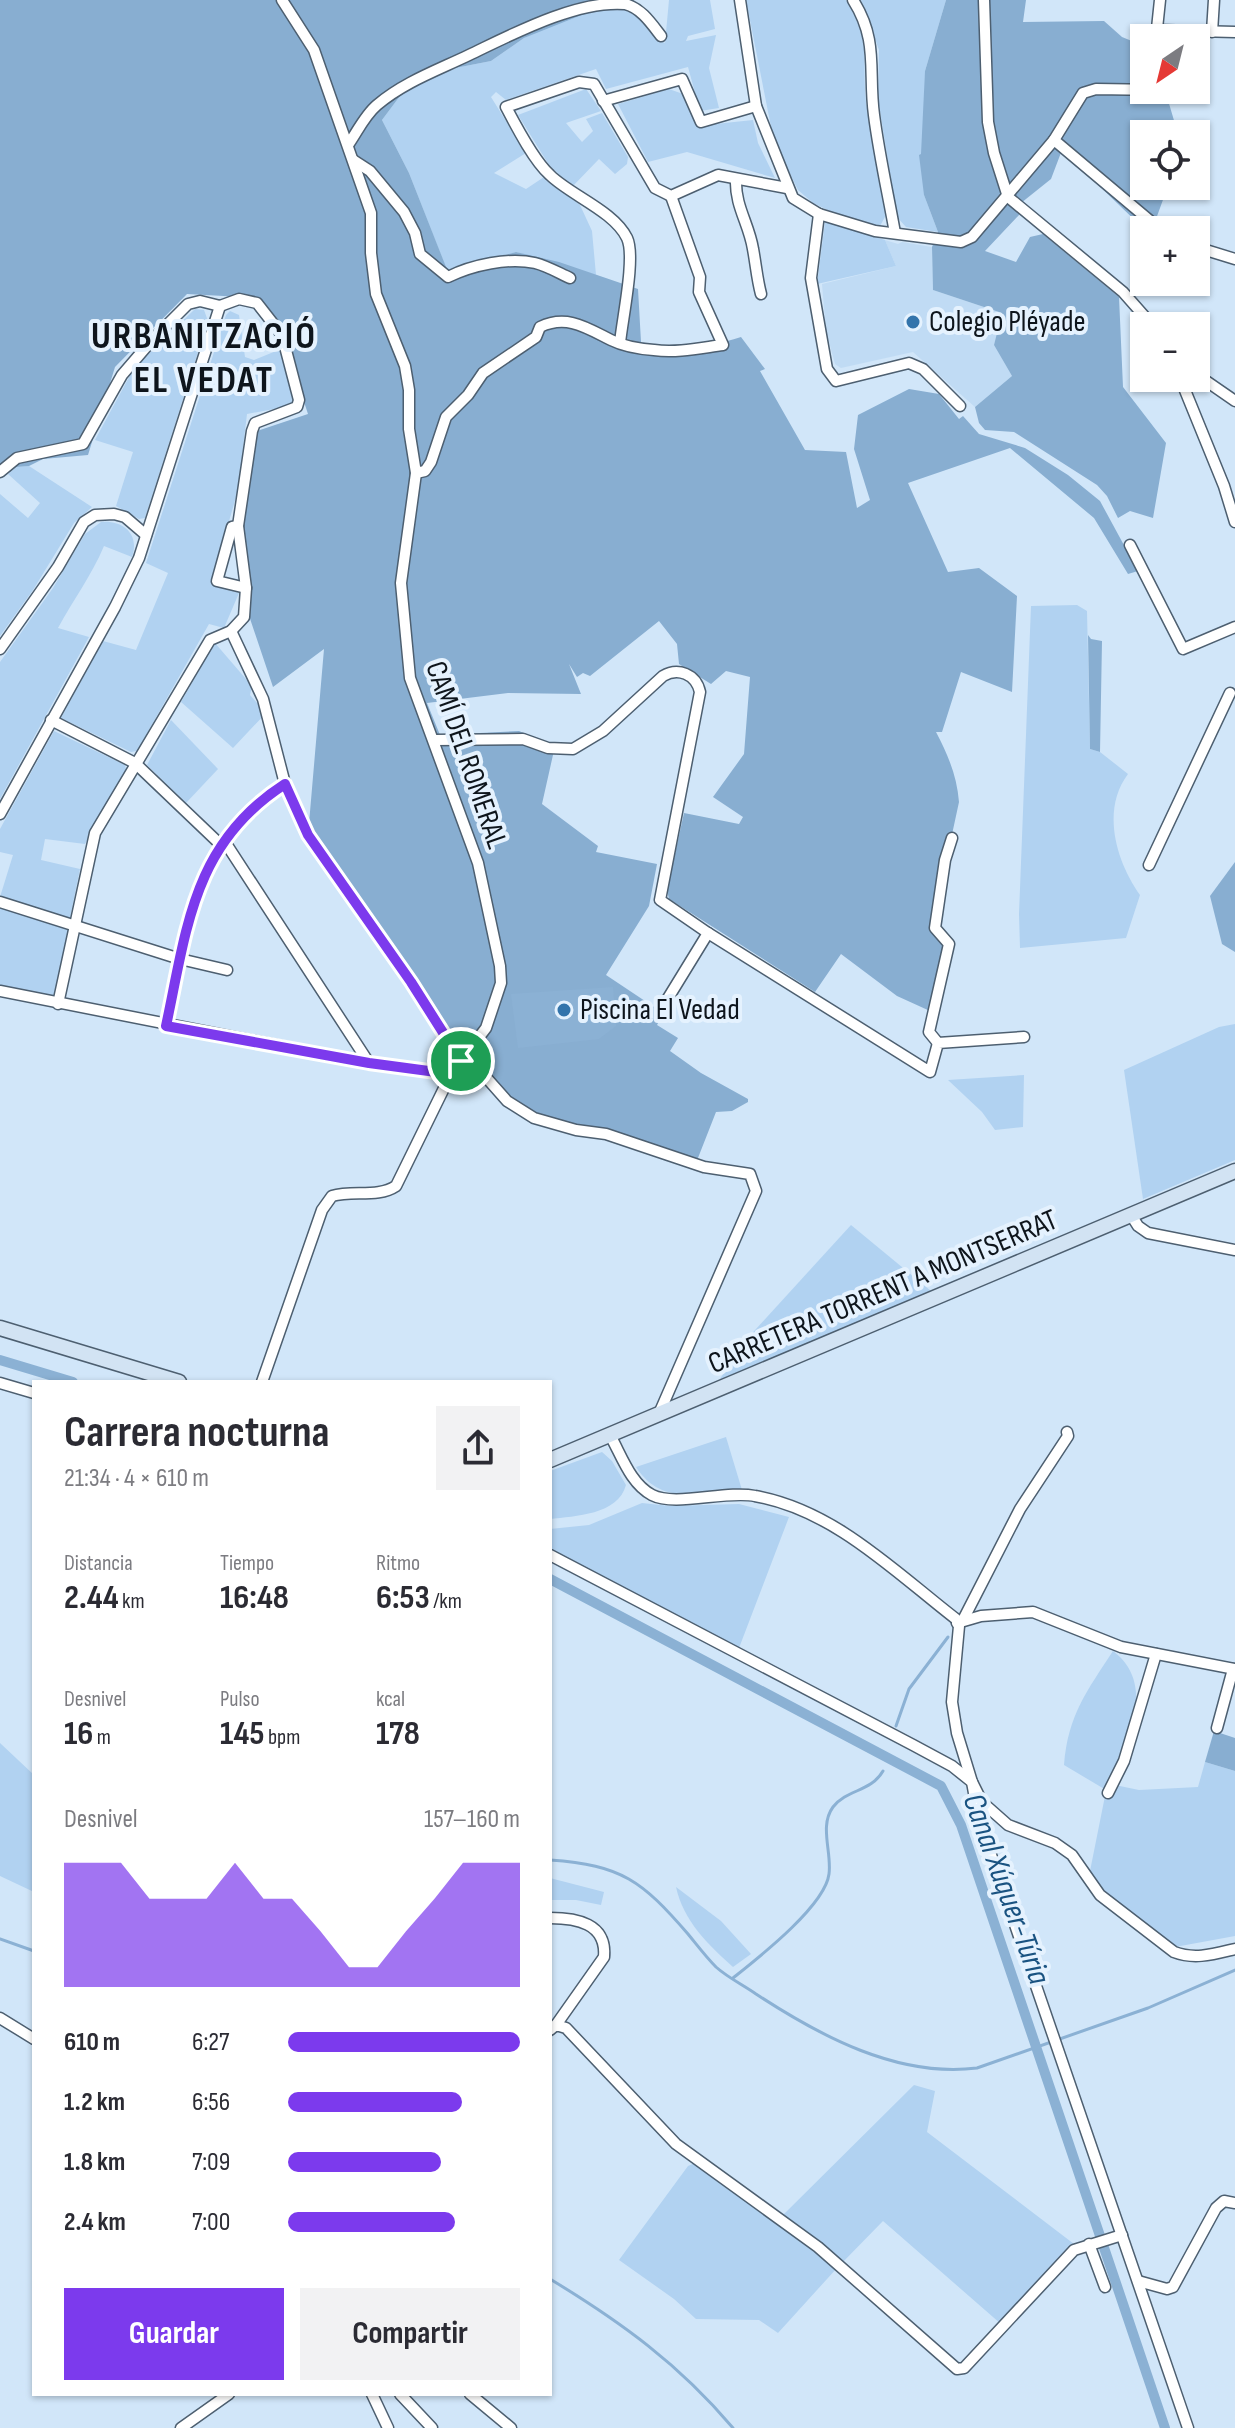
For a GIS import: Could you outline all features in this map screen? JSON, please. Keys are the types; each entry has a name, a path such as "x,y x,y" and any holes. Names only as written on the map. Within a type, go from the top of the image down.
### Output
{"main road":[{"name":"CARRETERA TORRENT A MONTSERRAT","path":"552,1459 611,1437 1235,1171"},
{"path":"0,1328 172,1380"}],"street":[{"name":"CAMÍ DEL ROMERAL","path":"263,1380 322,1210 332,1196 349,1192 380,1194 396,1186 451,1074 486,1028 499,992 500,966 478,863 410,678 401,583 416,473 409,429 405,366 376,294 371,253 371,213 314,50 282,0"},
{"path":"740,0 756,106 787,188 793,198 819,214 875,231 961,242 972,237 1054,140 1083,93 1096,89 1130,90"},
{"path":"853,0 869,31 874,118 895,233"},
{"path":"984,0 988,122 1008,197 1103,275 1139,312"},
{"path":"1157,24 1160,0"},
{"path":"1214,0 1212,32 1235,32"},
{"path":"348,145 377,106 407,85 526,25 557,14 606,2 625,4 645,16 661,36"},
{"path":"603,101 682,79 701,122 756,106"},
{"path":"416,473 425,471 446,417 468,395 483,373 536,337 540,327 561,322 587,325 620,343 676,351 723,345 699,292 700,277 671,196 655,188 594,84 579,82 506,107 549,175 576,192 619,227 628,239 628,285 620,343"},
{"path":"1054,140 1144,216"},
{"path":"353,160 370,171 404,212 415,233 420,254 448,277 513,261 534,263 570,278"},
{"path":"671,196 718,175 787,188"},
{"path":"736,180 737,205 753,246 754,271 761,294"},
{"path":"819,214 811,278 827,369 836,381 909,363 923,369 960,406"},
{"path":"1210,251 1235,259"},
{"path":"0,472 5,460 83,444 122,375 188,304 200,301 220,306 239,299 257,303 282,335 299,400 297,407 255,423 238,526 246,588 244,617 231,631 210,640 95,833 58,1004"},
{"path":"0,814 139,558 220,306"},
{"path":"1210,384 1235,401"},
{"path":"1186,392 1224,486 1235,522"},
{"path":"0,649 58,567 84,522 95,515 114,514 125,517 146,535"},
{"path":"238,526 232,527 217,581 246,588"},
{"path":"1130,545 1183,649 1235,627"},
{"path":"231,631 263,699 285,784 308,835 411,982 461,1061 476,1066 507,1101 534,1118 576,1130 606,1134 704,1167 750,1174 756,1191 658,1416"},
{"path":"435,740 523,739 548,748 573,749 603,731 670,672 685,673 698,685 700,692 660,900 930,1072 938,1043"},
{"path":"1149,865 1230,693"},
{"path":"51,720 135,763 224,844 369,1063"},
{"path":"166,1026 198,887 224,844 257,802 285,784"},
{"path":"938,1043 929,1032 949,944 935,928 945,860 952,838"},
{"path":"0,902 180,959 227,970"},
{"path":"662,1008 708,933"},
{"path":"0,991 166,1026 369,1063 451,1074"},
{"path":"938,1043 1024,1037"},
{"path":"1131,1215 1138,1226 1148,1233 1235,1250"},
{"path":"0,1383 32,1392"},
{"path":"1067,1432 1068,1436 1014,1519 960,1621 952,1702 979,1820 1188,2428"},
{"path":"611,1437 635,1482 649,1494 670,1499 739,1493 791,1506 822,1519 850,1537 960,1621 1033,1612 1121,1647 1234,1669 1217,1728"},
{"path":"552,1556 952,1766 972,1782 992,1814 1008,1825 1055,1843 1072,1855 1100,1895 1174,1952 1186,1957 1235,1949"},
{"path":"1108,1793 1124,1761 1156,1654"},
{"path":"552,1918 584,1922 596,1929 604,1947 604,1957 553,2028"},
{"path":"0,2018 32,2038"},
{"path":"553,2028 566,2028 676,2144 818,2247 957,2369 964,2368 1074,2250 1122,2235"},
{"path":"1138,2281 1167,2289 1173,2287 1216,2208 1224,2201 1235,2203"},
{"path":"1090,2243 1105,2287"},
{"path":"181,2428 226,2396"},
{"path":"373,2396 388,2428"},
{"path":"402,2396 432,2428"},
{"path":"472,2396 511,2428"}],"shaded area":[{"path":"0,0 596,0 599,8 524,38 491,61 450,69 412,87 400,96 382,120 409,173 448,272 516,252 559,262 638,289 641,342 691,347 741,337 765,369 760,371 805,450 846,452 857,508 870,500 854,449 858,415 909,389 939,394 959,419 963,416 979,434 1025,448 1068,475 1100,501 1138,571 1128,574 1094,518 1010,448 908,483 948,572 979,568 1017,596 1012,692 961,672 942,732 936,732 951,766 959,802 932,927 944,945 930,1011 897,996 841,954 815,992 669,899 667,890 684,813 739,824 743,817 713,797 744,754 750,677 726,671 711,684 679,664 677,644 659,621 590,676 583,673 577,677 569,664 581,694 508,693 427,703 440,735 519,731 555,746 542,804 598,846 596,852 657,864 649,906 606,975 663,1013 657,1025 678,1038 670,1051 701,1073 748,1099 748,1102 732,1111 716,1112 696,1163 534,1118 461,1061 308,835 324,649 273,687 240,589 243,481 254,432 308,414 282,335 259,298 187,294 115,367 88,455 43,459 29,466 16,467 10,472 0,465"},
{"path":"669,0 710,0 715,29 688,36 686,41 716,35 709,68 719,108 700,111 688,67 606,89 596,69 506,100 496,92 491,97 526,153 494,173 526,189 544,177 580,205 592,231 596,275 516,252 448,273 409,173 382,120 400,96 450,69 491,61 524,38 605,6 630,11 657,39 665,43"},
{"path":"746,0 846,0 863,42 867,109 886,215 880,226 842,217 813,203 798,190 774,142"},
{"path":"861,0 946,0 925,71 924,195 938,232 906,227 897,217 878,99 879,50"},
{"path":"946,0 1026,0 1023,22 1104,21 1130,40 1130,104 1169,104 1174,120 1130,120 1130,200 1163,200 1157,216 1130,216 1062,150 1051,179 1021,203 1019,215 985,251 1016,262 1030,237 1043,234 1119,297 1123,387 1166,443 1153,518 1130,511 1118,518 1107,496 1097,485 1014,432 985,430 979,423 975,407 1012,376 994,345 1002,313 933,290 932,247 938,232 924,195 919,155 925,71"},
{"path":"586,89 601,111 566,123 582,142 593,131 586,119 602,113 628,157 627,164 615,174 599,159 572,187 549,165 518,115"},
{"path":"669,89 683,94 696,126 753,120 758,143 775,178 687,152 648,162 618,104"},
{"path":"825,222 885,240 896,266 817,284"},
{"name":"Colegio Pléyade","path":"885,240 932,247 933,290 1002,313 994,345 1012,376 975,407 913,352 841,368 835,364 826,331 822,284 896,266"},
{"path":"195,309 204,310 208,321 145,518 139,519 116,506 133,452 95,440 134,368"},
{"path":"230,311 239,315 245,357 254,360 281,349 293,403 247,414 238,490 211,584 239,593 224,628 209,624 137,751 131,752 61,718 103,641 136,650 168,573 146,563 226,315"},
{"path":"29,466 92,507 74,523 33,590 0,636 0,494 28,518 40,503 8,474 16,467"},
{"path":"101,522 116,523 128,530 134,542 132,557 104,546 58,628 89,637 0,799 0,662 53,588 85,534"},
{"path":"1077,605 1087,611 1090,749 1100,752 1128,774 1115,803 1115,835 1124,867 1140,895 1126,938 1020,948 1031,606"},
{"path":"1088,635 1091,639 1102,641 1100,752 1090,749"},
{"path":"215,643 252,686 250,695 266,713 233,748 181,702"},
{"path":"171,720 218,769 186,803 147,765"},
{"path":"54,731 125,765 126,769 85,844 45,839 41,860 80,869 70,918 0,897 13,855 0,852 0,829"},
{"path":"1235,862 1235,952 1222,944 1210,896"},
{"path":"0,907 68,930 54,1000 0,988"},
{"name":"Piscina El Vedad","path":"613,987 616,1026 599,1039 518,1048 511,994"},
{"path":"1235,1024 1235,1160 1143,1199 1124,1070 1219,1027"},
{"path":"1024,1075 1023,1127 995,1130 982,1112 948,1080"},
{"path":"851,1225 931,1291 716,1385 745,1341"},
{"path":"726,1437 742,1490 670,1492 647,1480 636,1467"},
{"path":"602,1452 612,1461 626,1485 614,1503 605,1508 552,1519 552,1470"},
{"path":"642,1503 670,1506 739,1504 789,1517 739,1648 552,1551 552,1529 589,1525"},
{"path":"1113,1651 1127,1665 1134,1681 1136,1699 1129,1737 1106,1790 1064,1765 1074,1718"},
{"path":"1214,1731 1235,1738 1235,1771 1205,1762"},
{"path":"0,1743 32,1773 32,1891 0,1876"},
{"path":"1205,1762 1235,1771 1235,1936 1175,1947 1105,1893 1090,1871 1105,1796 1115,1785 1139,1790 1198,1787"},
{"path":"552,1879 604,1892 601,1905 576,1900 552,1900"},
{"path":"676,1887 721,1921 751,1954 733,1967 706,1941 691,1921"},
{"path":"914,2085 935,2091 927,2132 1074,2244 1001,2324 883,2221 841,2264 782,2216"},
{"path":"697,2162 816,2249 837,2268 778,2333 759,2320 696,2319 674,2299 619,2260 688,2166"}],"waterway":[{"name":"Canal Xúquer-Túria","path":"0,1360 66,1380"},
{"name":"Canal Xúquer-Túria","path":"552,1580 941,1786 961,1825 1165,2428"},
{"path":"896,1726 909,1689 948,1637"},
{"path":"733,1978 789,1930 816,1901 829,1874 826,1831 829,1814 839,1801 872,1783 883,1771"},
{"path":"552,1860 595,1866 629,1879 657,1901 712,1963 730,1978 833,2039 889,2060 918,2067 977,2068 1148,2008 1235,1970"},
{"path":"0,1939 32,1950"},
{"path":"552,2280 648,2346 692,2384 733,2428"}],"place":[{"name":"Colegio Pléyade","path":"913,322"},
{"name":"Piscina El Vedad","path":"564,1010"}],"district":[{"name":"URBANITZACIÓ EL VEDAT","path":"204,358"}],"route":[{"path":"285,784 308,835 445,1032 461,1061 451,1074 444,1075 166,1026 198,887 222,846 257,802 285,784"}]}
